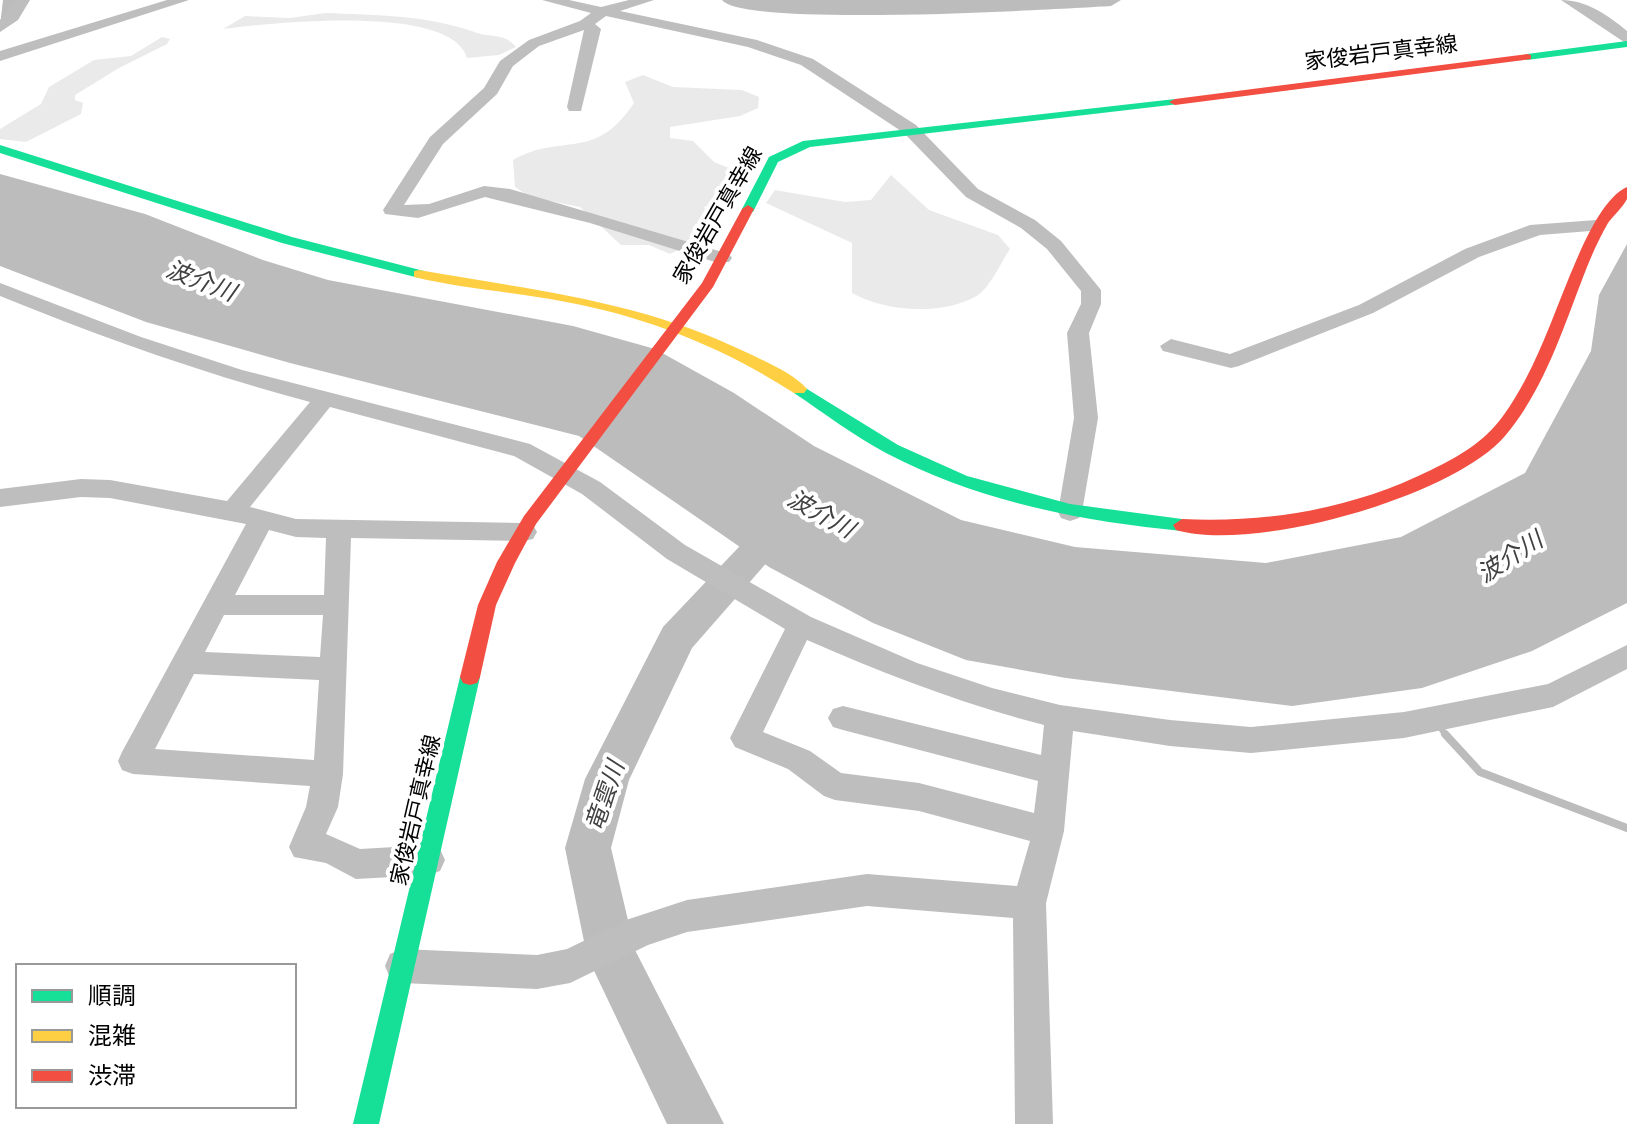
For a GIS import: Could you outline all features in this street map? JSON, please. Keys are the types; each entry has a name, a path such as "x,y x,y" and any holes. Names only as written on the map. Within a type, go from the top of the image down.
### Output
{"street":[{"path":"0,28 13,17 23,0"},
{"path":"0,56 182,0"},
{"path":"549,0 606,5 778,50 807,62 910,129 972,193 1028,224 1054,245 1091,290 1091,304 1078,333 1086,418 1070,512"},
{"path":"647,0 606,5 585,24 534,43 506,64 491,91 436,141 392,210 418,212 433,209 484,191 597,219 722,258"},
{"path":"1568,0 1611,25 1627,41"},
{"path":"575,107 594,29 585,24"},
{"name":"家俊岩戸真幸線","path":"366,1124 487,605 500,568 567,469 709,283 773,160 785,150 805,143 910,129 1198,100 1627,41"},
{"path":"0,149 47,161 119,189 168,200 234,225 301,245 413,273 607,306 769,370 856,429 907,457 984,489 1070,512 1123,521 1187,526 1248,524 1319,516 1375,503 1433,482 1481,451 1528,390 1580,275 1596,226 1608,208 1627,191"},
{"path":"1171,346 1231,361 1366,309 1472,253 1511,238 1537,229 1596,226"},
{"path":"0,289 147,346 235,375 522,450 567,469 676,552 801,625 908,672 992,700 1060,717 1170,733 1251,740 1390,726 1485,711 1553,695 1627,656"},
{"path":"233,511 326,397"},
{"path":"0,498 81,488 110,489 233,511 296,528 524,532"},
{"path":"261,520 133,761 328,774"},
{"path":"338,530 328,774 322,807 305,847 331,849 356,864 429,860"},
{"path":"215,605 336,605"},
{"path":"801,625 745,738 799,760 835,786 919,797 1048,831"},
{"path":"185,662 334,669"},
{"path":"1034,1124 1029,903 1048,831 1060,717"},
{"path":"843,718 1053,771"},
{"path":"402,966 537,972 570,966 641,931 687,916 867,890 1029,903"}],"shaded area":[{"path":"325,13 402,17 440,23 503,38 516,47 499,55 467,58 454,41 429,29 395,23 316,21 223,29 245,16 290,18"},
{"path":"162,37 170,39 167,44 75,95 75,100 83,103 81,114 26,142 0,139 0,129 41,104 49,87 94,60 131,56"},
{"path":"643,75 673,87 742,90 759,97 758,108 740,116 670,127 670,138 693,141 714,162 751,177 728,201 704,207 712,233 670,254 649,245 621,245 580,207 530,197 515,187 513,160 531,152 591,140 605,133 619,122 634,103 625,82"},
{"path":"891,175 929,210 998,235 1010,249 978,295 964,302 932,309 897,308 865,299 852,293 852,243 766,203 775,190 845,202 871,200"}],"water":[{"name":"波介川","path":"0,174 145,214 263,260 328,280 573,326 655,349 734,393 814,446 961,520 1075,547 1266,563 1401,537 1525,473 1591,351 1599,295 1627,244 1627,603 1532,651 1422,688 1292,706 1066,678 966,660 873,623 769,567 579,436 290,363 146,322 0,266"}],"waterway":[{"path":"0,20 13,0"},
{"path":"732,0 789,8 977,6 1111,0"},
{"name":"竜雲川","path":"696,1124 612,956 588,848 607,779 677,638 787,519"},
{"path":"1442,730 1447,736"},
{"path":"1445,734 1480,772 1627,828"}],"traffic: fast":[{"path":"1527,57 1627,44"},
{"path":"748,209 773,160 807,144 1175,102"},
{"path":"0,149 287,240 419,274"},
{"path":"799,389 880,442 961,480 1070,510 1182,525"},
{"path":"366,1124 470,677"}],"traffic: slow":[{"path":"419,274 568,298 644,316 725,347 799,389"}],"traffic: jam":[{"path":"1175,102 1527,57"},
{"path":"1182,525 1250,526 1318,517 1384,498 1416,485 1482,449 1501,430 1524,396 1558,327 1591,244 1613,207 1627,191"},
{"path":"470,677 487,605 506,562 530,520 708,284 748,209"}]}
